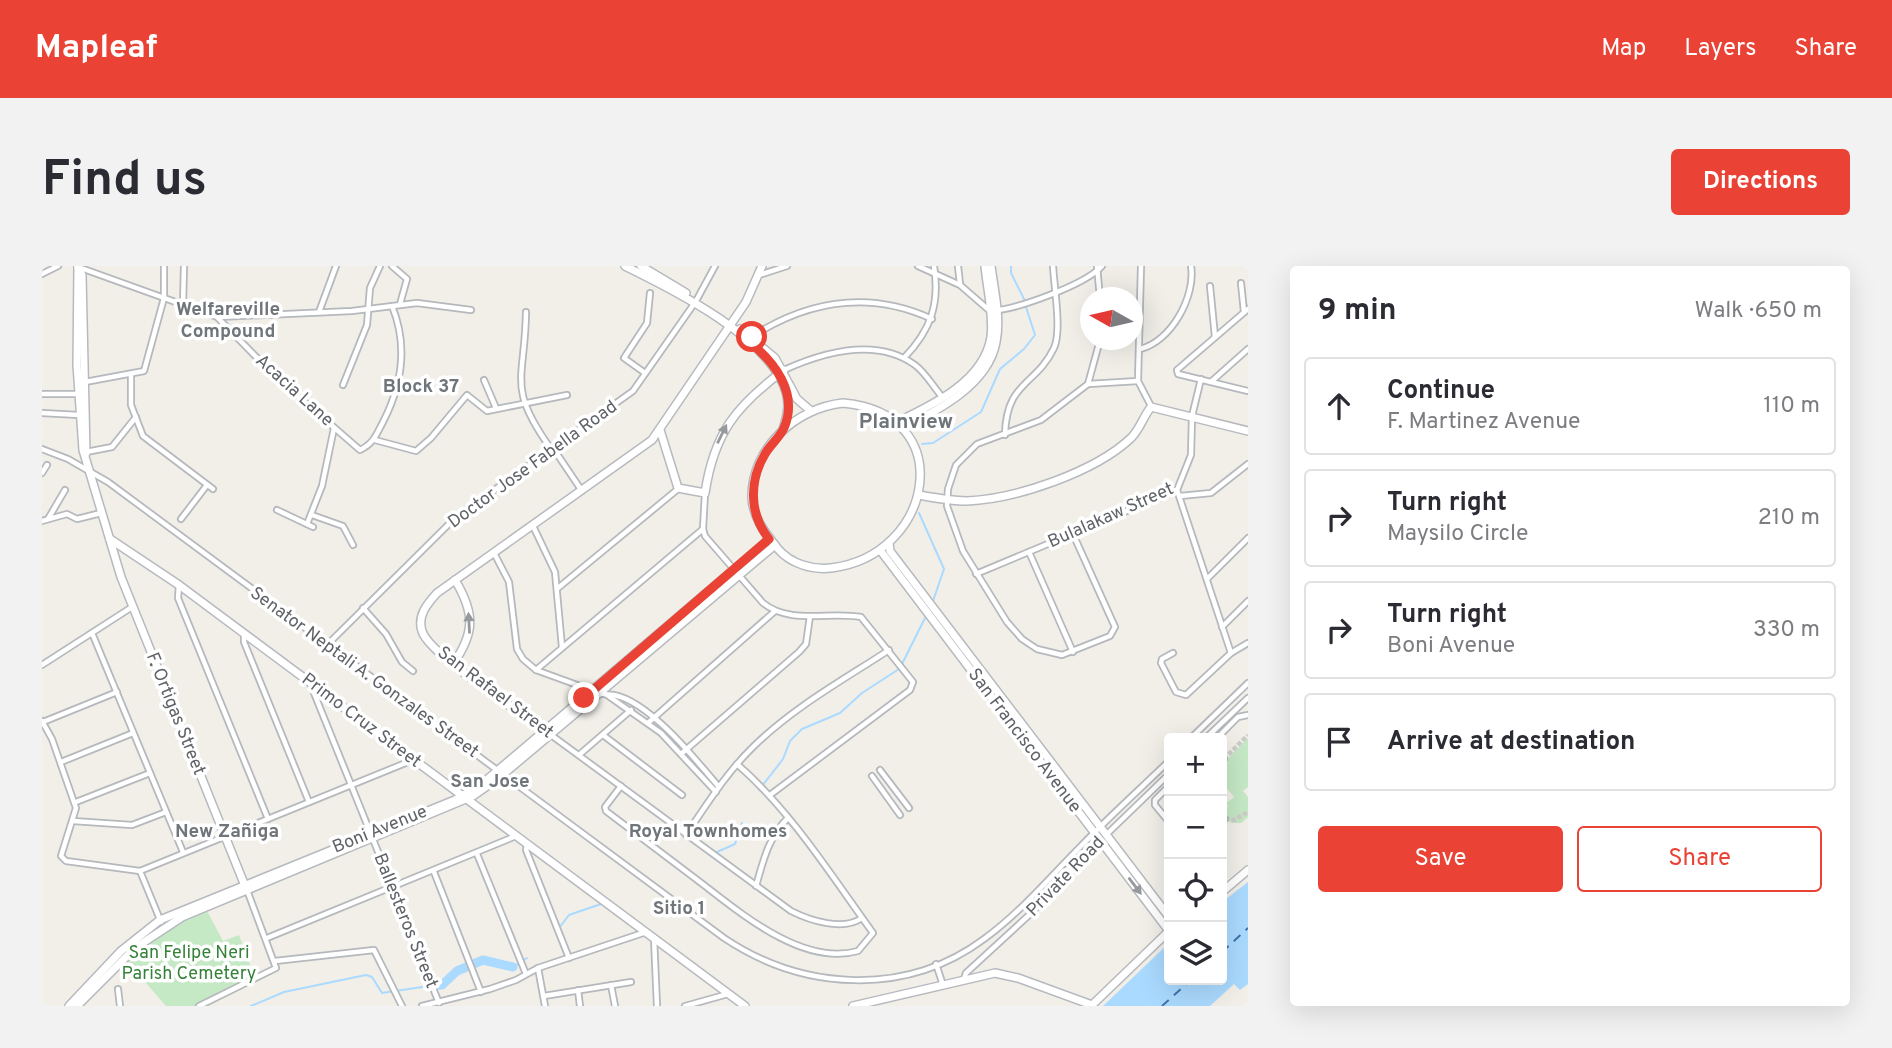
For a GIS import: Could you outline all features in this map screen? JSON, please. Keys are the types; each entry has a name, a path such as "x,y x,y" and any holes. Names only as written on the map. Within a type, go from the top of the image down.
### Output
{"street":[{"path":"42,274 58,266"},
{"path":"85,382 144,371 164,298 164,266"},
{"path":"183,304 184,266"},
{"path":"319,312 335,266"},
{"path":"343,385 362,341 369,309 370,288 380,266"},
{"path":"392,266 407,279 400,304"},
{"path":"625,266 695,302"},
{"path":"640,266 750,339 781,372 797,399 811,411"},
{"name":"Doctor Jose Fabella Road","path":"327,645 455,518 633,391 695,302 715,266"},
{"name":"San Rafael Street","path":"762,266 730,325 652,440 455,580 431,600 421,623 424,638 453,664 791,911 812,919 850,925 862,918"},
{"path":"759,275 787,266"},
{"path":"918,266 935,269 993,311 1023,306 1099,268 1100,287"},
{"path":"958,266 960,285"},
{"path":"900,425 945,401 989,363 997,341 985,266"},
{"path":"991,266 993,311"},
{"path":"1005,435 1009,403 1054,348 1057,335 1053,266"},
{"path":"1141,266 1141,287"},
{"path":"1143,347 1167,331 1177,318 1191,285 1191,266"},
{"path":"904,358 924,336 932,319 937,295 935,269"},
{"name":"Acacia Lane","path":"78,270 217,317 275,376 360,450 375,440"},
{"name":"F. Ortigas Street","path":"78,270 85,382 86,453"},
{"name":"F. Ortigas Street","path":"78,270 79,415 90,471 132,607 275,961 276,968 199,1006"},
{"path":"1241,283 1246,311 1177,372 1247,390"},
{"path":"1210,286 1215,338"},
{"path":"645,373 624,358 647,323 650,293"},
{"path":"750,339 804,311 850,300 884,303 932,319"},
{"path":"217,317 369,309 417,303 471,310"},
{"path":"392,306 401,333 400,369 393,400 375,440 416,451 431,438 465,396 485,411 567,395"},
{"path":"526,312 519,381 523,403 582,491"},
{"path":"1211,381 1248,349"},
{"path":"770,795 911,690 912,682 861,617 810,616 775,611 762,603 703,529 705,494 713,454 726,425 752,395 781,372 815,358 849,350 871,350 904,358 919,368 945,401"},
{"path":"1088,384 1097,350"},
{"path":"1140,350 1138,381 1151,407"},
{"path":"781,372 788,400 783,430"},
{"path":"131,375 130,402 145,438 212,489"},
{"name":"Bulalakaw Street","path":"976,574 1177,490 1191,455 1192,416 1201,379"},
{"path":"484,380 496,408"},
{"path":"1073,534 1115,626 1110,636 1073,652 1048,653 1022,639 976,574 957,538 947,500 951,477 963,455 977,444 1041,420 1088,384 1138,381"},
{"path":"42,394 79,394"},
{"path":"834,404 854,404 879,410 900,425 919,461 919,495 905,525 880,550 853,563 816,568 788,558 772,542 754,506 754,480 765,453 783,430 811,411 834,404"},
{"path":"1151,407 1248,431"},
{"path":"919,495 947,500 1003,495 1088,465 1134,435 1151,407"},
{"path":"42,413 79,415"},
{"path":"86,453 112,447 137,417"},
{"path":"307,524 312,516 334,428"},
{"path":"660,430 678,488"},
{"name":"Senator Neptali A. Gonzales Street","path":"42,449 90,471 724,939 767,962 810,976 857,982 902,976 936,964 985,938 1164,766"},
{"path":"1180,496 1211,493 1248,464"},
{"path":"42,473 47,465"},
{"path":"181,519 207,485"},
{"path":"678,488 705,494"},
{"path":"558,588 678,488"},
{"path":"45,521 65,490"},
{"path":"1177,490 1231,653"},
{"path":"55,506 77,519 103,513"},
{"path":"277,510 313,527"},
{"path":"45,521 67,514"},
{"path":"312,516 344,526 353,545"},
{"path":"533,526 549,554 558,588 562,647"},
{"path":"537,670 703,529"},
{"path":"1207,579 1248,538"},
{"name":"Primo Cruz Street","path":"110,539 179,585 745,1006"},
{"name":"Boni Avenue","path":"69,1006 121,951 162,924 465,798 501,773 772,542"},
{"name":"San Francisco Avenue","path":"889,543 890,551 1164,910"},
{"name":"San Francisco Avenue","path":"880,550 1164,925"},
{"path":"1029,552 1073,652"},
{"path":"494,553 509,582 517,649 523,659 537,670 607,695 631,710 717,789"},
{"path":"453,664 468,642 470,626 465,601 455,580"},
{"path":"179,585 178,597 268,819"},
{"path":"1222,626 1248,601"},
{"path":"42,665 132,607"},
{"path":"363,608 386,634 402,662 413,671"},
{"path":"648,723 775,611"},
{"path":"681,754 799,652 810,633 810,616"},
{"path":"92,633 183,852"},
{"path":"244,634 244,642 309,802"},
{"path":"1173,653 1160,661 1180,695 1194,689 1231,653 1248,643"},
{"path":"686,835 717,789 760,740 817,694 889,650"},
{"name":"Ballesteros Street","path":"309,682 439,1003"},
{"path":"1196,733 1248,682"},
{"path":"117,692 42,722 61,762 75,803 73,821 61,850 66,861 140,871 413,760"},
{"path":"607,695 612,694 626,700 654,718 687,749 717,789"},
{"path":"1211,733 1248,698"},
{"path":"1240,706 1248,715"},
{"path":"579,755 631,710"},
{"path":"1222,733 1238,717 1248,715"},
{"path":"61,762 133,733"},
{"path":"603,735 682,795"},
{"path":"621,786 605,807 606,811 751,923 794,943 844,953 858,951 873,933 770,795 737,764"},
{"path":"880,770 909,808"},
{"path":"75,803 150,773"},
{"path":"872,776 900,815"},
{"name":"Private Road","path":"964,979 966,973 1028,916 1164,779"},
{"path":"1164,793 1155,805 1164,816"},
{"path":"73,821 132,825 166,812"},
{"path":"756,886 768,848 778,828 788,818"},
{"path":"267,938 434,872 516,836"},
{"path":"527,844 526,850 569,958"},
{"path":"477,854 526,974"},
{"path":"1227,886 1248,870"},
{"path":"140,871 162,924"},
{"path":"434,872 481,992"},
{"name":"Boni Avenue","path":"77,1006 125,956 162,924"},
{"path":"422,1006 481,992 516,980 538,968 650,935 657,1006"},
{"path":"853,1006 964,979 1004,974 1092,1005 1164,937"},
{"path":"275,961 374,950 402,1006"},
{"path":"936,964 943,985"},
{"path":"538,968 545,1006"},
{"path":"544,996 631,982"},
{"path":"611,985 615,1006"},
{"path":"118,989 120,1006"},
{"path":"578,990 580,1006"},
{"path":"685,1006 729,994"}],"green space":[{"path":"1248,738 1248,787 1243,791 1248,797 1248,817 1241,823 1231,823 1227,817 1227,802 1234,797 1227,789 1227,760"},
{"name":"San Felipe Neri Parish Cemetery","path":"206,909 223,941 239,935 255,978 195,1006 166,1006 126,960 166,928"}],"water":[{"path":"1248,882 1248,984 1240,990 1234,984 1210,1006 1103,1006 1164,948 1164,985 1227,985 1227,898"}],"waterway":[{"path":"1011,266 1011,273 1025,301"},
{"path":"922,444 933,443 981,412 1000,369 1024,349 1035,335 1026,307"},
{"path":"919,513 944,569 933,601"},
{"path":"902,664 925,618"},
{"path":"759,790 783,759 790,741 802,729 840,713 862,693 899,669"},
{"path":"717,852 735,844 742,823"},
{"path":"559,928 569,915 601,904"},
{"path":"513,967 527,958"},
{"path":"437,985 442,985 457,971 483,960 513,967"},
{"path":"251,1006 284,992 366,975 372,977 382,993 429,986"}],"ferry route":[{"path":"1227,947 1248,928"},
{"path":"1162,1006 1185,985"}],"tunnel":[{"path":"1227,756 1248,735"},
{"path":"1227,819 1234,820 1248,812"}],"district":[{"name":"Welfareville Compound","path":"228,321"},
{"name":"Block 37","path":"421,387"},
{"name":"Plainview","path":"906,422"},
{"name":"San Jose","path":"490,782"},
{"name":"New Zañiga","path":"227,832"},
{"name":"Royal Townhomes","path":"708,832"},
{"name":"Sitio 1","path":"679,909"}],"route":[{"path":"584,698 769,539 756,516 752,498 754,480 765,453 783,430 788,400 779,373 768,357 748,341 752,337"}]}
